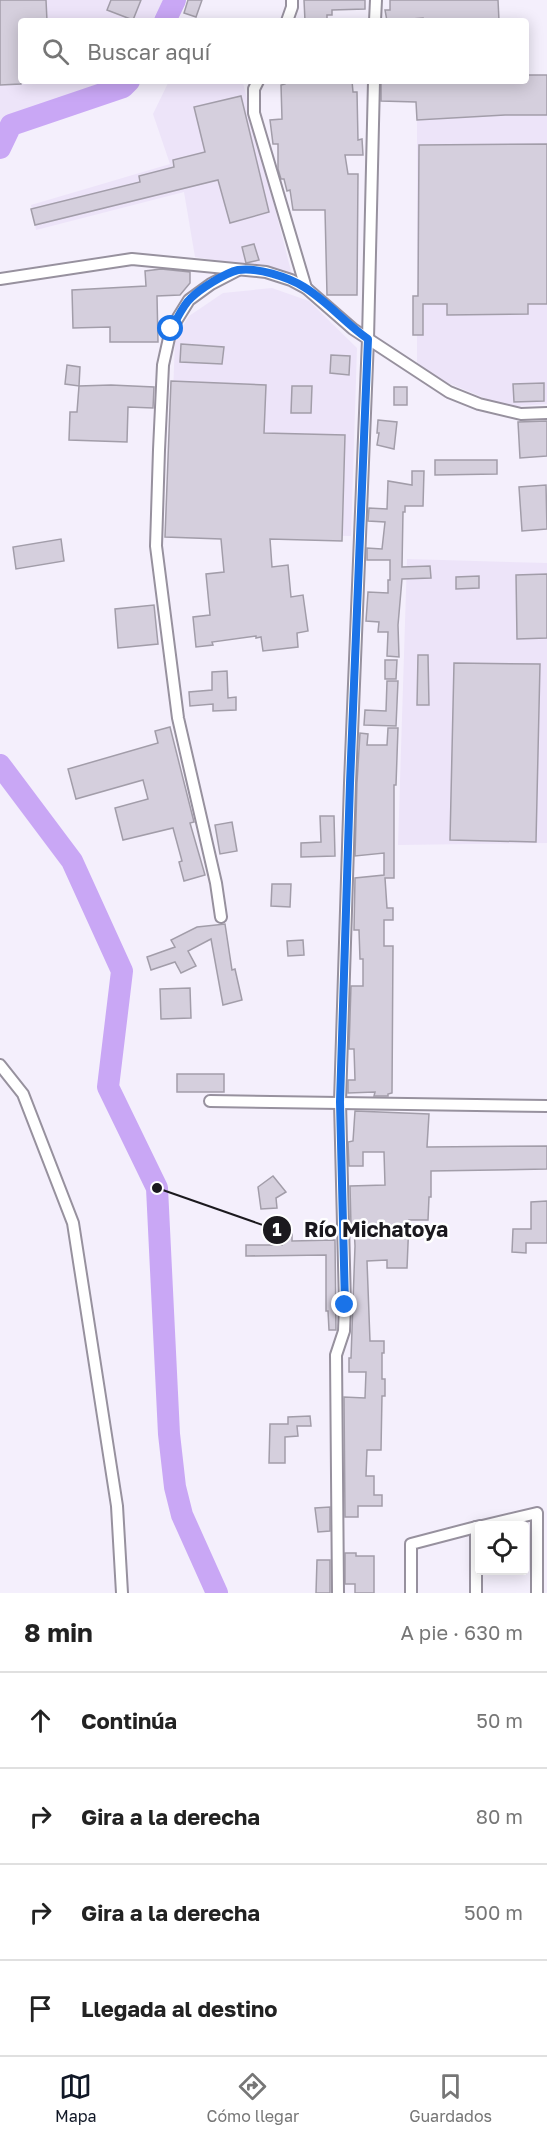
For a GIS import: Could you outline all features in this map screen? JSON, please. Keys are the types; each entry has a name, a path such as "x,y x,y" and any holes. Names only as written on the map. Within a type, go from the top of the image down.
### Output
{"street":[{"path":"288,18 292,0"},
{"path":"375,18 376,0"},
{"path":"256,84 254,89 254,113 306,288"},
{"path":"338,1593 336,1355 344,1331 345,1305 340,1102 368,339 374,84"},
{"path":"0,279 132,259 266,272 291,280 306,288 353,329 449,392 479,404 521,414 547,413"},
{"path":"220,917 216,883 178,718 156,546 158,474 163,365 171,329 189,300 211,284 238,270"},
{"path":"0,1065 22,1094 73,1224 117,1506 122,1593"},
{"path":"210,1101 547,1106"},
{"path":"501,1521 537,1513 537,1593"},
{"path":"411,1593 411,1544 475,1527"},
{"path":"476,1593 477,1575"}],"shaded area":[{"path":"0,0 163,0 154,18 18,18 18,84 108,84 100,90 24,112 0,134"},
{"path":"168,84 243,84 292,275 195,257 184,192 36,230 31,205 170,164 153,114"},
{"path":"547,114 547,404 506,407 417,370 417,115"},
{"path":"272,288 309,301 357,348 351,536 168,534 175,339 189,316 223,293"},
{"path":"407,559 547,563 547,843 398,845"}],"building":[{"path":"0,0 46,0 47,18 18,18 18,84 21,84 0,85"},
{"path":"111,0 141,0 134,18 107,10"},
{"path":"188,0 202,0 196,17 184,13"},
{"path":"304,0 365,0 365,9 332,10 332,15 327,15 327,18 305,18"},
{"path":"390,0 498,0 499,18 386,18 385,10 390,10"},
{"path":"529,75 547,75 547,115 417,120 416,102 381,101 381,84 529,84"},
{"path":"352,84 353,92 357,92 358,140 362,139 363,155 345,155 348,174 358,174 357,295 327,295 325,210 293,210 290,190 287,191 284,179 281,179 278,169 278,144 273,144 270,120 282,119 281,85"},
{"path":"241,96 269,212 230,223 218,180 35,225 31,209 140,182 139,176 174,167 173,160 205,152 194,107"},
{"path":"547,144 547,304 528,304 528,314 447,315 447,304 423,304 423,335 413,335 413,296 418,296 419,145"},
{"path":"254,244 259,260 246,263 242,247"},
{"path":"161,269 190,272 190,283 180,295 157,296 158,342 110,342 110,327 73,328 72,290 146,286 145,271"},
{"path":"181,344 224,347 222,364 180,362"},
{"path":"331,355 350,356 349,375 330,373"},
{"path":"67,365 80,367 79,386 65,384"},
{"path":"171,381 266,385 264,433 345,435 342,541 270,539 272,567 288,565 291,597 303,595 308,631 297,633 298,647 263,651 261,637 256,638 256,636 212,642 213,645 196,647 193,617 210,615 206,574 224,572 221,539 165,537"},
{"path":"544,383 544,401 514,402 513,384"},
{"path":"79,386 154,387 153,408 128,407 127,442 69,440 70,412 77,412"},
{"path":"292,386 312,386 311,413 291,413"},
{"path":"394,387 407,387 407,405 394,405"},
{"path":"378,420 397,422 394,449 377,445"},
{"path":"547,421 547,456 520,458 518,422"},
{"path":"435,460 497,460 497,474 435,475"},
{"path":"412,471 424,471 423,506 405,506 402,567 430,566 431,578 402,579 398,625 399,657 387,656 388,632 378,632 379,622 366,621 368,592 388,593 388,580 390,580 390,560 367,560 367,548 382,549 385,522 368,521 369,508 387,509 388,481 412,485"},
{"path":"546,485 547,529 522,531 519,487"},
{"path":"61,539 64,561 16,569 13,547"},
{"path":"547,574 547,638 517,639 516,575"},
{"path":"479,576 479,588 456,589 456,577"},
{"path":"154,605 158,644 118,648 115,609"},
{"path":"418,655 428,655 429,705 417,705"},
{"path":"385,660 397,660 396,679 385,679"},
{"path":"454,663 540,664 536,842 450,840"},
{"path":"227,671 228,698 236,697 236,710 213,711 213,704 190,706 189,692 212,690 212,672"},
{"path":"387,681 398,681 396,726 364,725 365,710 386,711"},
{"path":"170,727 194,822 190,823 205,875 184,881 179,862 182,861 173,828 123,840 115,808 148,799 143,780 76,799 68,769 158,743 155,731"},
{"path":"388,728 398,728 396,785 394,785 394,878 385,878 387,908 393,908 393,920 384,920 384,946 393,946 392,1093 388,1096 374,1096 375,1092 348,1093 348,1080 355,1080 354,1049 349,1049 351,986 363,986 363,959 360,959 359,930 354,930 355,878 384,875 384,853 355,856 357,783 360,733 368,734 367,745 387,745"},
{"path":"320,816 334,816 335,856 301,857 301,843 321,842"},
{"path":"232,822 237,851 220,854 215,825"},
{"path":"272,884 291,884 290,907 271,906"},
{"path":"225,924 232,970 235,969 242,1000 223,1005 211,939 188,951 196,966 181,973 175,962 151,970 147,957 175,947 171,940 197,927"},
{"path":"303,940 304,955 288,956 287,941"},
{"path":"190,988 191,1018 161,1019 160,989"},
{"path":"177,1074 224,1074 224,1092 177,1092"},
{"path":"355,1111 429,1114 427,1147 547,1146 547,1169 431,1171 428,1220 409,1220 407,1268 387,1268 387,1260 367,1261 370,1341 384,1341 382,1379 385,1379 385,1396 382,1396 381,1450 367,1450 366,1476 374,1476 374,1495 382,1495 382,1506 358,1506 358,1517 345,1517 344,1397 365,1398 366,1372 349,1372 355,1246 354,1226 351,1226 350,1186 385,1185 384,1152 363,1152 363,1166 349,1166 348,1142 353,1141"},
{"path":"273,1176 286,1192 276,1198 277,1208 261,1209 258,1187"},
{"path":"547,1201 547,1243 526,1243 526,1253 512,1252 513,1229 531,1229 531,1202"},
{"path":"282,1234 292,1234 292,1241 335,1240 336,1330 329,1330 328,1311 326,1311 326,1255 246,1256 246,1245 282,1245"},
{"path":"310,1416 311,1426 297,1426 298,1436 285,1437 285,1463 269,1463 270,1424 288,1424 288,1417"},
{"path":"330,1507 330,1531 318,1532 315,1508"},
{"path":"345,1553 356,1553 356,1556 374,1556 374,1593 355,1593 355,1584 345,1584"},
{"path":"317,1560 330,1560 330,1593 316,1593"}],"waterway":[{"path":"166,18 175,0"},
{"path":"0,148 11,125 123,87 126,84"},
{"path":"0,765 72,861 122,971 108,1087 157,1188 169,1434 175,1487 182,1515 217,1593"}],"place":[{"name":"Río Michatoya","path":"157,1188"}],"route":[{"path":"171,329 189,300 211,284 238,270 266,272 291,280 306,288 353,329 368,339 340,1102 345,1305"}]}
